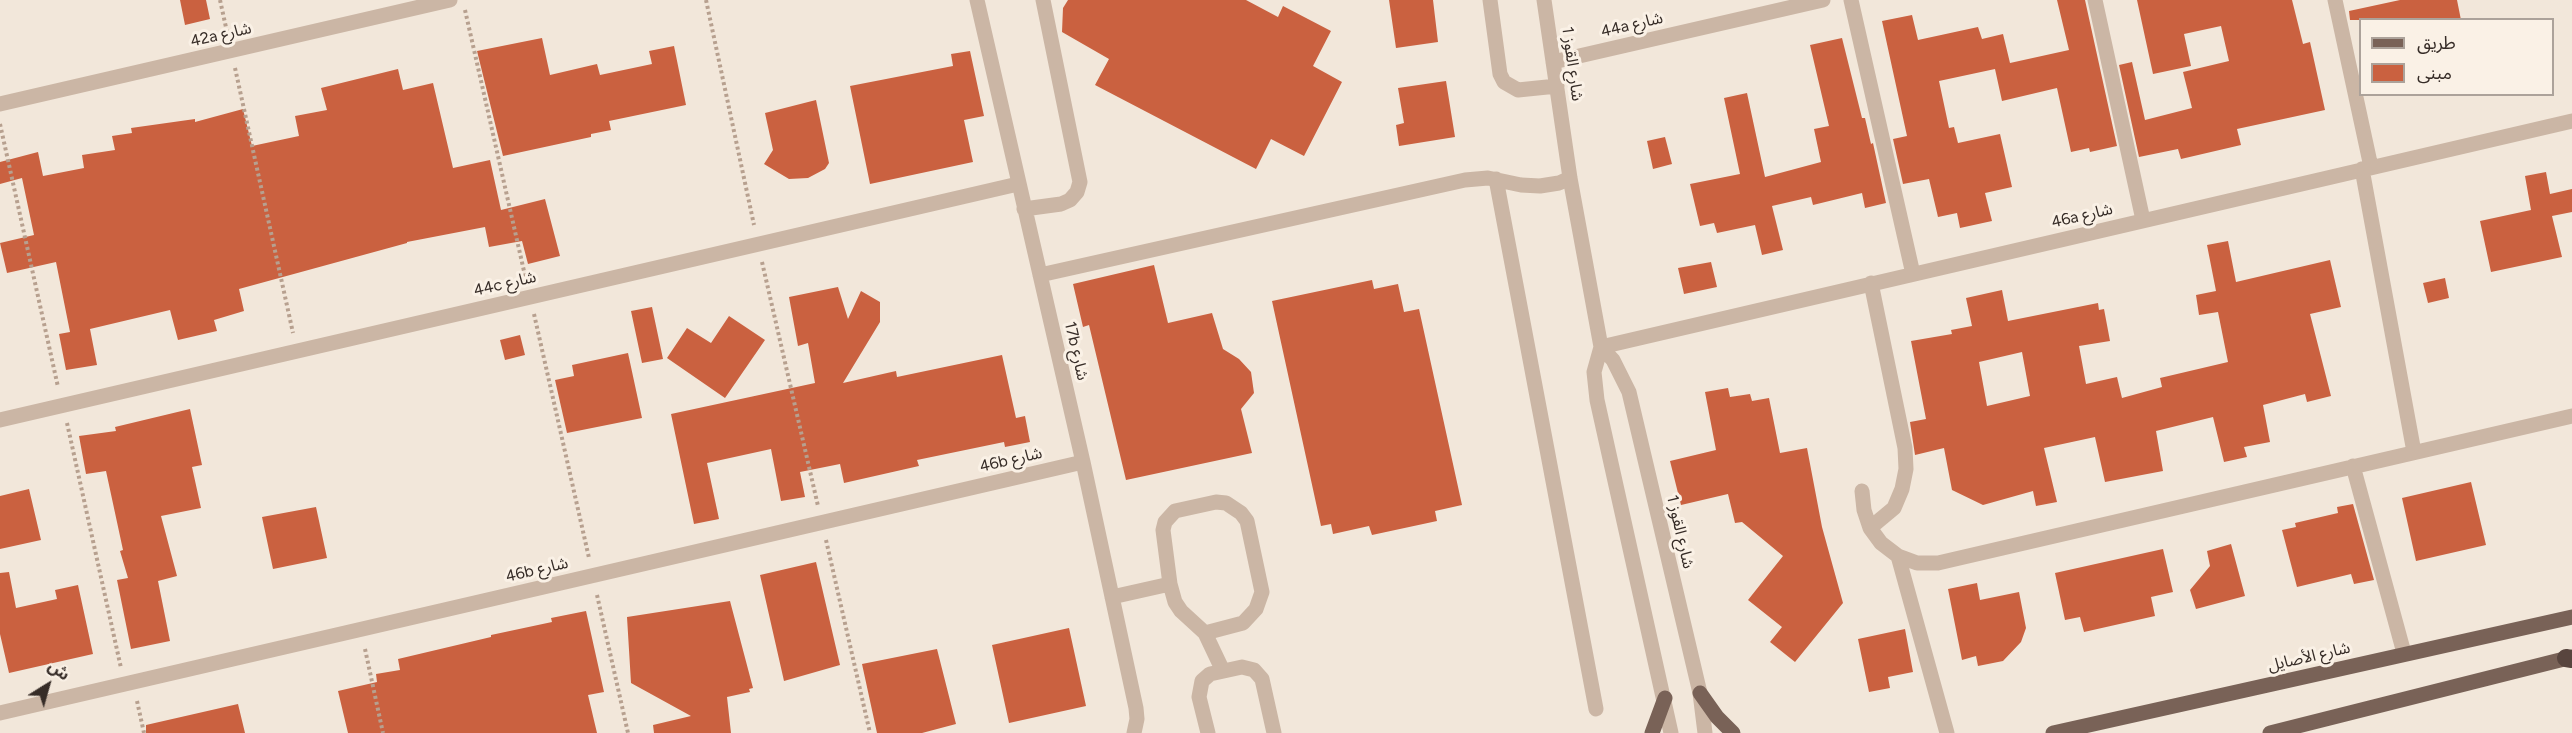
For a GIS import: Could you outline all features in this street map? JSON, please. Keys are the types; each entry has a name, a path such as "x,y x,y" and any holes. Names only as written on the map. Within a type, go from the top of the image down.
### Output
{"main road":[{"name":"شارع الأصايل","path":"2053,733 2568,615"},
{"path":"2270,733 2571,660"},
{"path":"1700,693 1717,717 1733,733"},
{"path":"1652,733 1665,698"}],"street":[{"name":"42a شارع","path":"0,104 450,0"},
{"path":"1024,209 1060,204 1070,200 1077,192 1080,183 1043,0"},
{"path":"1490,0 1500,74 1504,81 1518,90 1557,86"},
{"name":"شارع القوز 1","path":"1544,0 1570,178 1600,347 1594,372 1597,400 1671,733"},
{"name":"44a شارع","path":"1553,62 1824,0"},
{"path":"1851,0 1913,274"},
{"path":"2095,0 2143,220"},
{"path":"2335,0 2414,452"},
{"name":"17b شارع","path":"976,1 1083,462 1136,708 1137,719 1134,733"},
{"name":"46a شارع","path":"1600,347 2572,121"},
{"path":"1040,275 1465,180 1496,179 1521,185 1540,186 1559,183 1570,178"},
{"path":"1496,179 1596,709"},
{"name":"44c شارع","path":"0,420 1018,184"},
{"path":"1870,528 1894,508 1902,489 1906,469 1905,448 1871,284"},
{"name":"شارع القوز 1","path":"1600,347 1613,360 1629,392 1700,693 1705,733"},
{"path":"1862,491 1864,510 1870,528 1881,543 1898,556 1917,563 1938,563 1959,560 2572,416"},
{"name":"46b شارع","path":"0,713 1083,462"},
{"path":"2353,466 2404,653"},
{"path":"1205,633 1243,623 1260,601 1261,582 1249,530 1241,513 1226,503 1216,502 1183,508 1169,516 1163,530 1170,584 1180,610 1205,633 1223,671"},
{"path":"1898,556 1947,733"},
{"path":"1112,597 1170,584"},
{"path":"1208,733 1199,697 1200,686 1210,674 1242,667 1258,674 1263,685 1274,733"}],"path":[{"path":"220,0 297,351"},
{"path":"463,0 628,733"},
{"path":"706,0 758,244 870,733"},
{"path":"361,630 383,733"},
{"path":"133,682 144,733"}],"building":[{"path":"180,0 206,0 210,19 185,25"},
{"path":"1068,0 1246,0 1278,17 1283,6 1331,31 1313,66 1342,82 1304,156 1271,139 1256,169 1095,85 1109,59 1062,32 1063,8"},
{"path":"1389,0 1433,0 1438,42 1396,48"},
{"path":"2057,0 2085,0 2117,146 2090,152 2089,148 2071,152 2057,88 2002,101 1995,69 1939,81 1949,128 1954,127 1958,143 2000,134 2012,187 1985,193 1992,221 1960,228 1957,213 1938,217 1929,179 1903,184 1893,139 1907,136 1882,21 1912,15 1918,40 1978,27 1982,39 2003,34 2010,63 2069,50"},
{"path":"2137,0 2292,0 2303,44 2310,42 2325,110 2237,129 2241,145 2181,159 2178,149 2139,157 2119,65 2132,62 2145,120 2192,108 2183,72 2229,61 2221,26 2184,34 2191,66 2153,74"},
{"path":"2400,0 2457,0 2461,18 2359,18 2359,20 2350,20 2349,11"},
{"path":"542,38 550,75 597,64 600,75 652,64 649,51 674,46 686,105 609,121 611,130 591,134 591,137 503,156 477,51"},
{"path":"1842,38 1862,118 1865,118 1871,144 1873,143 1886,203 1865,208 1862,193 1813,205 1811,197 1772,206 1783,250 1762,255 1755,225 1717,233 1714,223 1700,226 1690,184 1740,174 1724,98 1747,93 1765,177 1821,162 1814,129 1829,126 1810,45"},
{"path":"970,51 984,116 964,120 973,162 870,184 850,86 953,66 951,54"},
{"path":"398,69 403,90 433,83 453,168 490,160 501,210 545,199 560,256 528,264 522,241 489,247 485,227 407,242 239,289 244,311 214,320 217,331 178,340 170,310 90,329 97,365 66,370 59,334 70,332 56,262 7,273 0,243 34,235 22,178 0,184 0,162 38,152 43,176 84,168 82,155 115,150 112,136 132,133 131,128 195,119 195,122 243,109 252,146 299,136 295,116 327,110 321,88"},
{"path":"1446,81 1455,137 1399,146 1396,125 1404,123 1398,88"},
{"path":"816,100 829,163 825,169 808,178 789,179 764,164 773,150 765,113"},
{"path":"1665,137 1672,164 1653,169 1647,141"},
{"path":"2546,172 2550,194 2572,189 2572,212 2552,216 2562,257 2491,272 2480,221 2531,210 2525,176"},
{"path":"2228,241 2236,282 2330,260 2341,307 2310,314 2331,396 2307,402 2305,394 2263,405 2270,442 2244,447 2247,457 2224,462 2213,417 2156,431 2163,471 2105,482 2095,437 2044,448 2057,502 2036,506 2033,491 1983,505 1952,490 1944,448 1915,455 1910,422 1926,419 1911,341 1952,334 1951,330 1972,326 1966,298 2002,290 2008,321 2098,303 2099,310 2104,309 2110,341 2079,346 2086,384 2117,377 2122,398 2162,387 2160,378 2228,362 2218,312 2199,315 2196,295 2216,291 2207,245","holes":["2022,352 2030,396 1987,406 1979,362"]},
{"path":"1711,262 1717,287 1684,294 1678,268"},
{"path":"1154,265 1168,323 1212,313 1223,349 1239,359 1251,372 1254,393 1241,409 1252,453 1126,480 1089,325 1083,327 1073,284"},
{"path":"2445,278 2449,298 2428,303 2423,283"},
{"path":"1372,280 1374,289 1398,284 1404,312 1419,309 1462,505 1435,511 1437,521 1372,535 1369,526 1333,534 1331,524 1321,526 1272,301"},
{"path":"838,287 848,319 861,291 880,302 880,322 843,383 896,371 897,377 1002,355 1016,418 1025,416 1030,442 1005,447 1004,442 917,460 919,466 844,483 840,464 800,472 805,497 781,501 771,449 707,463 719,519 694,524 671,414 815,383 808,343 798,346 789,297"},
{"path":"652,307 663,359 642,363 631,311"},
{"path":"729,316 765,340 725,398 667,358 687,328 711,343"},
{"path":"520,335 525,355 505,360 500,340"},
{"path":"628,353 642,418 567,433 555,380 574,376 572,365"},
{"path":"1728,388 1730,397 1750,394 1752,401 1769,398 1780,453 1807,448 1822,527 1843,603 1795,662 1770,642 1782,627 1748,600 1783,556 1742,522 1735,523 1728,494 1681,505 1670,461 1716,450 1705,392"},
{"path":"190,409 202,465 192,467 201,508 161,516 177,576 158,581 170,641 131,649 117,580 128,578 120,551 123,550 106,471 86,474 79,436 116,431 115,427"},
{"path":"2471,482 2486,545 2416,561 2402,498"},
{"path":"29,489 41,540 0,549 0,496"},
{"path":"2353,504 2374,580 2354,584 2351,574 2297,587 2282,530 2296,527 2295,523 2338,513 2337,507"},
{"path":"316,507 327,558 273,569 262,517"},
{"path":"2231,544 2245,596 2196,609 2190,590 2210,566 2207,551"},
{"path":"2163,549 2173,592 2151,597 2155,616 2084,632 2080,617 2065,620 2055,573"},
{"path":"816,562 840,665 784,681 760,575"},
{"path":"9,572 16,608 57,599 55,590 78,585 93,654 9,673 0,634 0,573"},
{"path":"1977,583 1980,600 2019,592 2026,628 2021,642 2003,661 1978,666 1976,656 1962,660 1948,589"},
{"path":"730,601 753,688 749,689 750,692 727,697 731,733 654,733 653,725 691,716 631,683 627,617"},
{"path":"586,611 604,692 588,695 597,733 348,733 338,691 377,682 376,674 400,670 398,659 552,622 551,618"},
{"path":"1069,628 1086,706 1009,723 992,645"},
{"path":"1905,629 1913,672 1888,677 1890,688 1869,692 1858,639"},
{"path":"937,649 956,724 922,733 877,733 862,664"},
{"path":"238,704 245,733 146,733 146,725"}]}
